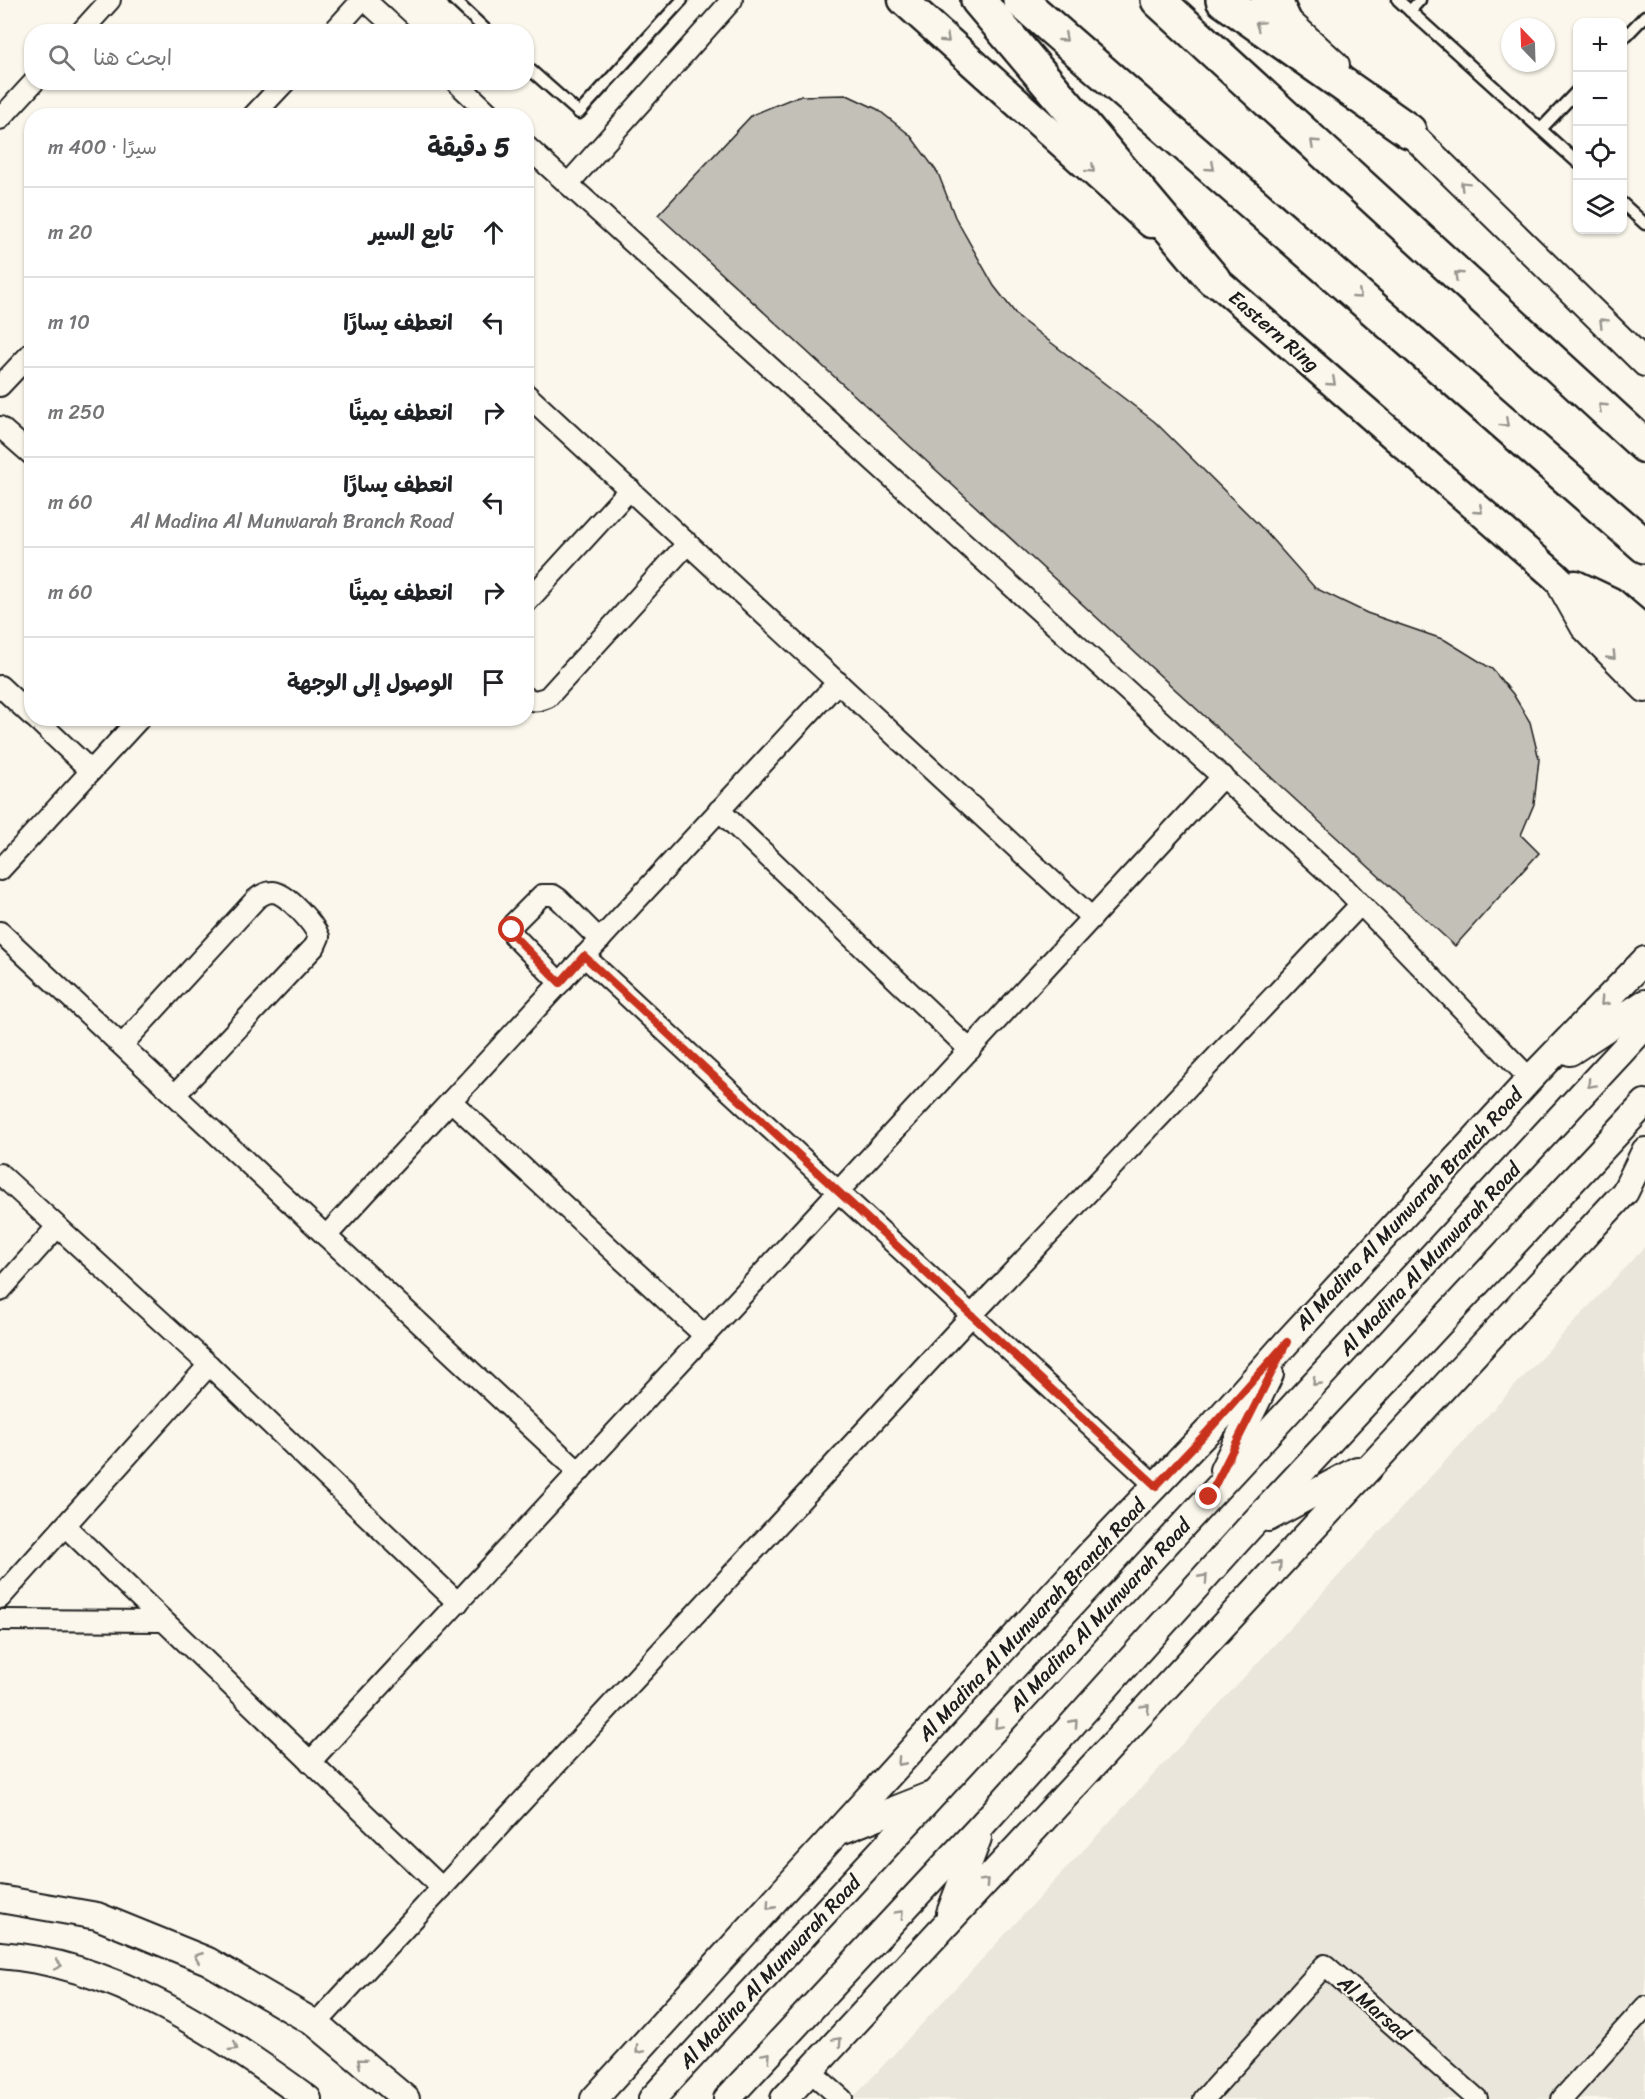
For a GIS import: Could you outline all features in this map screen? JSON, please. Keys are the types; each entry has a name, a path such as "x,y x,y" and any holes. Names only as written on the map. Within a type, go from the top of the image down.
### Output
{"highway":[{"path":"978,0 1214,279"},
{"path":"1020,0 1645,546"},
{"path":"1158,0 1645,446"},
{"path":"1223,0 1409,131"}],"main road":[{"name":"Eastern Ring","path":"903,0 1214,279 1554,575 1645,662"},
{"path":"1554,575 1611,602 1645,631"}],"street":[{"path":"88,24 110,0"},
{"path":"341,24 364,0 391,24"},
{"path":"568,184 732,0"},
{"path":"1265,0 1409,131 1645,363"},
{"path":"0,119 27,90"},
{"path":"261,108 278,90"},
{"path":"464,90 484,108"},
{"path":"534,153 1345,888 1530,1079 1645,1003"},
{"path":"0,386 24,360"},
{"path":"534,401 1092,918"},
{"path":"0,426 24,448"},
{"path":"534,594 630,489"},
{"path":"534,700 548,697 688,543"},
{"path":"1554,575 1584,627 1645,689"},
{"path":"326,1236 838,682"},
{"path":"0,686 24,709"},
{"path":"43,726 91,771"},
{"path":"0,870 133,726"},
{"path":"310,1762 1223,776"},
{"path":"719,810 970,1050"},
{"path":"122,1045 256,899 265,893 275,892 284,896 315,927 319,937 315,946 175,1095"},
{"path":"560,983 514,936 513,924 542,895 548,894 559,899 600,940"},
{"path":"316,2024 972,1315 1360,904"},
{"path":"0,932 579,1472"},
{"path":"584,956 1156,1486"},
{"name":"Al Madina Al Munwarah Branch Road","path":"594,2099 1092,1552 1208,1431 1530,1079 1645,960"},
{"name":"Al Madina Al Munwarah Road","path":"652,2099 1645,1026"},
{"path":"451,1101 705,1335"},
{"path":"727,2099 982,1826 1250,1528 1645,1103"},
{"path":"1625,1192 1645,1151"},
{"path":"784,2099 1645,1172"},
{"path":"0,1175 209,1365 458,1603"},
{"path":"0,1291 57,1227"},
{"path":"1209,1497 1287,1342"},
{"path":"0,1598 209,1365"},
{"path":"1250,1528 1375,1461"},
{"path":"64,1526 442,1888"},
{"path":"0,1620 163,1621"},
{"path":"837,1832 935,1794"},
{"path":"945,1924 982,1826"},
{"path":"0,1899 97,1916 208,1961 316,2024 406,2099"},
{"path":"0,1956 62,1965 127,1988 197,2025 255,2060 308,2099"},
{"name":"Al Marsad","path":"1204,2099 1325,1965 1477,2099"},
{"path":"1562,2099 1645,2007"},
{"path":"810,2071 842,2099"}],"lane":[{"path":"454,0 480,24"},
{"path":"534,73 579,113 682,0"},
{"path":"1287,0 1302,34"},
{"path":"1398,0 1573,158"},
{"path":"1410,11 1420,0"},
{"path":"1627,36 1645,16"},
{"path":"1541,129 1573,95"},
{"path":"1627,207 1645,224"}],"shaded area":[{"path":"1645,1246 1645,2099 852,2099"}],"building":[{"path":"847,95 877,109 910,135 938,173 955,217 994,286 1019,318 1155,422 1262,528 1315,588 1367,613 1445,640 1492,669 1513,694 1530,722 1539,759 1534,804 1521,835 1539,853 1455,946 658,215 752,115 798,96"}],"route":[{"path":"512,930 514,936 560,983 584,956 1156,1486 1287,1342 1209,1497"}]}
